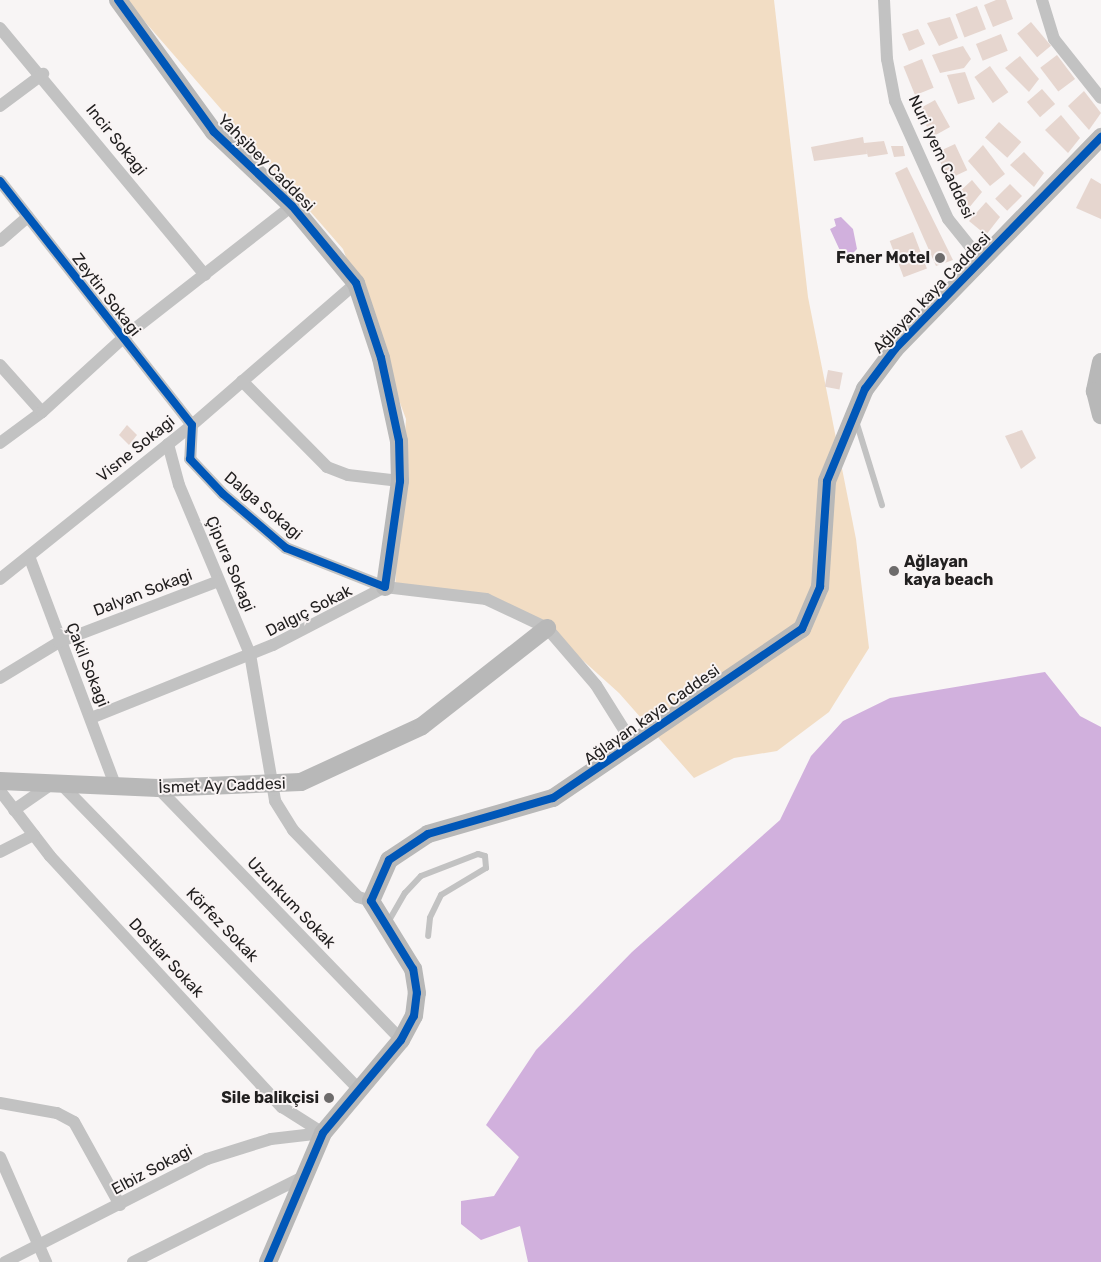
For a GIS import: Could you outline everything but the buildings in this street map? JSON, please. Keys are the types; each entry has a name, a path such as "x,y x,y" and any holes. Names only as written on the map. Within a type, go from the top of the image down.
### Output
{"street":[{"name":"Yahşibey Caddesi","path":"118,0 214,132 292,206 356,282 381,358 399,441 400,481 385,588"},
{"name":"Nuri Iyem Caddesi","path":"884,0 896,101 948,219 982,260"},
{"path":"1042,0 1054,39 1101,98"},
{"name":"Incir Sokagi","path":"0,28 43,74 204,275"},
{"path":"0,106 43,74"},
{"name":"Ağlayan kaya Caddesi","path":"371,901 384,866 412,841 553,798 793,637 810,617 820,587 827,481 853,412 878,369 1101,137"},
{"name":"Zeytin Sokagi","path":"0,181 192,425"},
{"path":"0,443 42,412 123,338 292,206"},
{"path":"0,240 28,217"},
{"name":"Visne Sokagi","path":"0,579 192,425 356,282"},
{"path":"1101,362 1095,391 1101,415"},
{"path":"0,364 42,412"},
{"path":"242,382 327,467 348,475 400,481"},
{"name":"Dalga Sokagi","path":"192,425 190,459 286,548 385,588"},
{"name":"Çipura Sokagi","path":"168,444 219,581 250,654 270,787 293,830 358,897 371,901"},
{"name":"Çakil Sokagi","path":"29,556 59,642 92,718 116,787"},
{"name":"Dalyan Sokagi","path":"0,678 59,642 219,581"},
{"path":"385,588 486,599 547,628 596,685 633,744"},
{"name":"Dalgıç Sokak","path":"92,718 250,654 385,588"},
{"name":"İsmet Ay Caddesi","path":"0,781 158,788 270,787 301,782 398,742 438,716 547,628"},
{"path":"14,810 57,783"},
{"name":"Körfez Sokak","path":"57,783 360,1090"},
{"name":"Uzunkum Sokak","path":"158,788 401,1040"},
{"name":"Dostlar Sokak","path":"0,791 34,835 282,1107 323,1132"},
{"path":"0,852 34,835"},
{"path":"268,1262 323,1132 401,1040 414,1016 416,981 371,901"},
{"path":"0,1103 56,1113 74,1122 120,1205"},
{"name":"Elbiz Sokagi","path":"5,1262 207,1159 240,1147 323,1132"},
{"path":"0,1157 46,1262"},
{"path":"133,1262 305,1176"}],"lane":[{"path":"853,412 882,505"},
{"path":"385,927 421,876 478,854 485,856 486,868 440,895 430,918 428,936"}],"shaded area":[{"path":"126,0 774,0 808,297 856,539 869,648 829,712 777,751 734,758 694,778 619,693 547,628 503,605 395,589 406,419 343,249"},
{"path":"841,217 853,229 857,249 851,255 842,255 830,229 836,226 834,219"},
{"path":"1045,672 1080,716 1101,727 1101,1262 528,1262 520,1226 481,1240 461,1224 461,1201 494,1196 519,1157 486,1125 536,1050 632,952 780,820 811,756 843,721 890,698"}],"cycle path":[{"path":"0,181 192,425 190,459 223,494 286,548 385,587 400,481 399,441 381,358 356,283 292,206 214,132 118,0"},
{"path":"268,1262 323,1133 401,1040 414,1016 417,993 413,969 371,901 389,860 428,834 553,798 802,629 820,587 827,481 865,389 895,349 1101,137"}],"place":[{"name":"Fener Motel","path":"940,258"},
{"name":"Ağlayan kaya beach","path":"894,571"},
{"name":"Sile balikçisi","path":"329,1098"}]}
